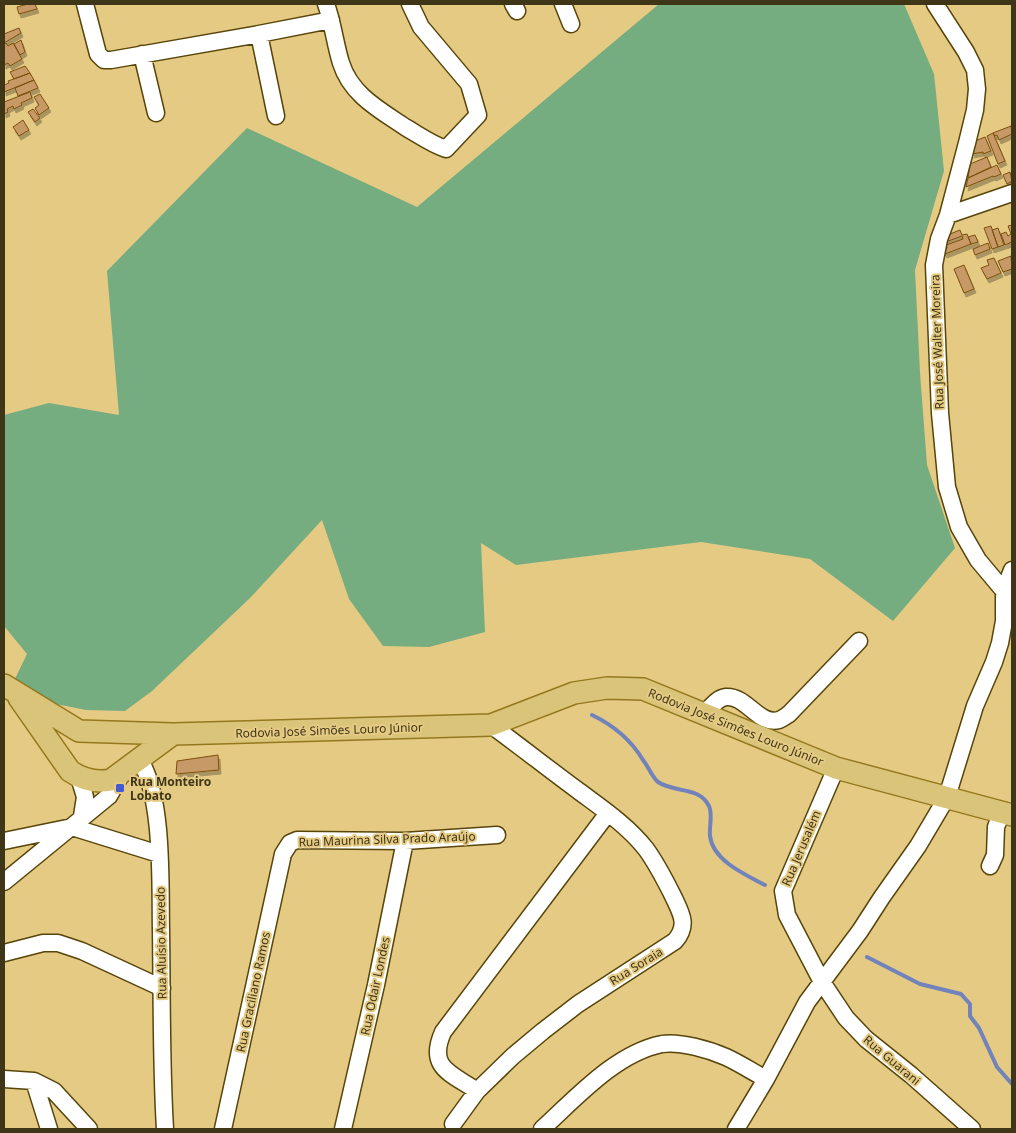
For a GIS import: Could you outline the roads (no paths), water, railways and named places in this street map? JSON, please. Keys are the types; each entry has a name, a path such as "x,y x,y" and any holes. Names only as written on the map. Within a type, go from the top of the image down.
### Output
{"main road":[{"name":"Rodovia José Simões Louro Júnior","path":"10,689 79,731 173,734 491,725 574,693 607,688 643,690 836,768 947,797 1008,817"},
{"name":"Rodovia José Simões Louro Júnior","path":"10,689 74,774"},
{"path":"79,731 65,744 63,751 64,760 74,774 101,782 111,780 122,773 173,734"},
{"path":"123,733 139,759"}],"street":[{"path":"85,4 101,58 111,60 331,20"},
{"path":"326,4 341,64 348,79 359,94 375,108 428,141 446,149 478,115 476,106 469,84 421,27 410,4"},
{"path":"563,4 571,24"},
{"name":"Rua José Walter Moreira","path":"935,4 966,52 975,70 977,89 975,110 948,216 939,239 934,265 940,413 947,487 959,527 978,560 1004,591"},
{"path":"259,34 276,116"},
{"path":"142,54 156,114"},
{"path":"948,216 1012,193"},
{"path":"736,1129 766,1079 807,1002 860,931 918,846 947,797 975,706 1000,643 1004,621 1004,591 1012,570"},
{"path":"704,714 716,701 725,697 737,699 768,720 779,720 789,714 859,641"},
{"name":"Rua Soraia","path":"453,1124 477,1091 513,1056 578,1004 665,948 680,934 683,927 683,919 658,867 640,843 608,813 491,725"},
{"name":"Rua Aluísio Azevedo","path":"139,759 148,777 153,795 159,854 162,1076 165,1129"},
{"name":"Rua Jerusalém","path":"822,982 787,915 783,890 836,768"},
{"path":"4,882 110,796 122,773"},
{"path":"74,774 84,797 77,822"},
{"path":"477,1091 441,1065 436,1052 443,1032 608,813"},
{"path":"990,866 995,855 996,827 1008,817"},
{"path":"4,841 77,822 159,854"},
{"name":"Rua Maurina Silva Prado Araújo","path":"283,854 290,843 297,840 405,841 497,835"},
{"name":"Rua Odair Londes","path":"343,1129 376,985 405,841"},
{"name":"Rua Graciliano Ramos","path":"223,1129 283,854"},
{"path":"4,953 43,943 58,944 82,951 162,988"},
{"name":"Rua Guarani","path":"822,982 846,1018 866,1040 911,1075 972,1129"},
{"path":"542,1129 596,1081 623,1060 642,1050 664,1044 705,1049 726,1057 766,1079"},
{"path":"4,1079 34,1081 54,1091 89,1129"},
{"path":"34,1081 49,1129"}],"waterway":[{"path":"592,715 607,723 627,740 658,782 671,788 699,795 705,800 710,809 712,845 717,853 731,866 765,885"},
{"path":"867,957 920,984 961,994 970,1004 970,1016 979,1028 997,1067 1012,1084"}],"place":[{"name":"Rua Monteiro Lobato","path":"120,788"}]}
